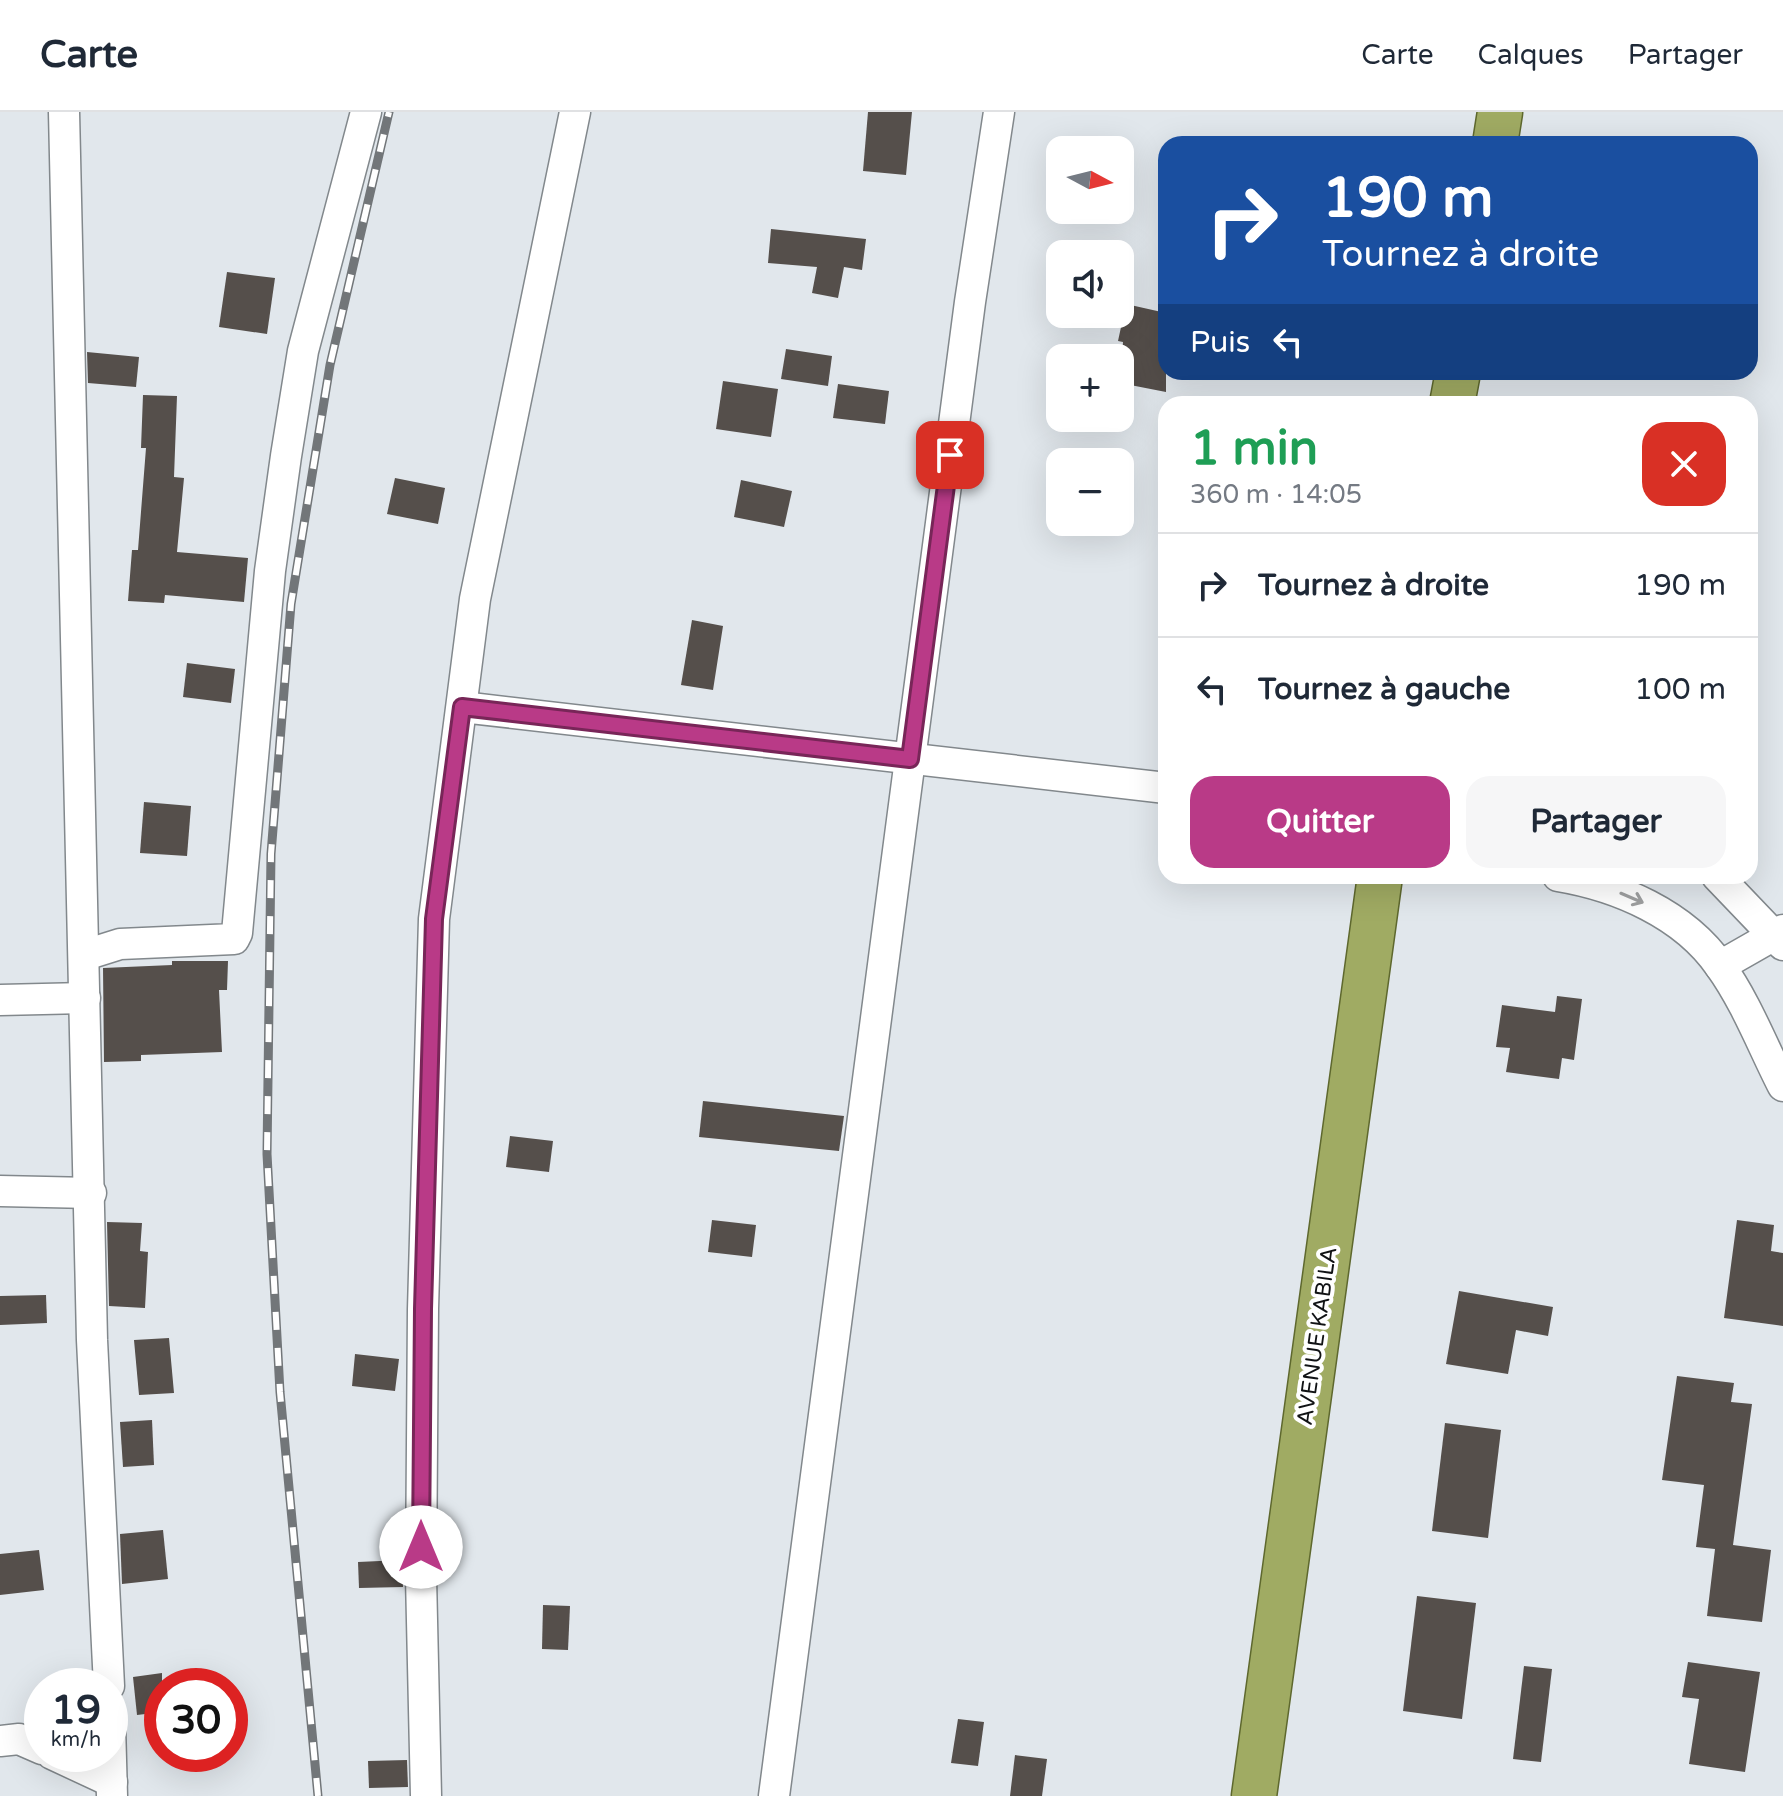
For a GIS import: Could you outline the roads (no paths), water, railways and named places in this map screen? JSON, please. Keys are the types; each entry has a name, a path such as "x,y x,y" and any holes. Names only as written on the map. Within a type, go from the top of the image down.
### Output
{"highway":[{"path":"1496,136 1500,112"},
{"name":"AVENUE KABILA","path":"1254,1796 1379,884"}],"street":[{"path":"64,112 92,1340 108,1668"},
{"path":"85,955 120,944 234,939 237,933 270,571 286,456 303,351 366,112"},
{"path":"426,1796 421,1577 423,1325 434,919 480,571 575,112"},
{"path":"774,1796 970,302 999,112"},
{"path":"462,707 1158,787"},
{"path":"1596,884 1641,900 1693,939 1720,966 1783,1086"},
{"path":"1720,966 1780,936 1725,884"},
{"path":"0,1000 85,998"},
{"path":"0,1191 91,1193"},
{"path":"83,1772 112,1789"}],"railway":[{"path":"318,1796 280,1392 267,1154 271,854 291,604 330,365 389,112"}]}
